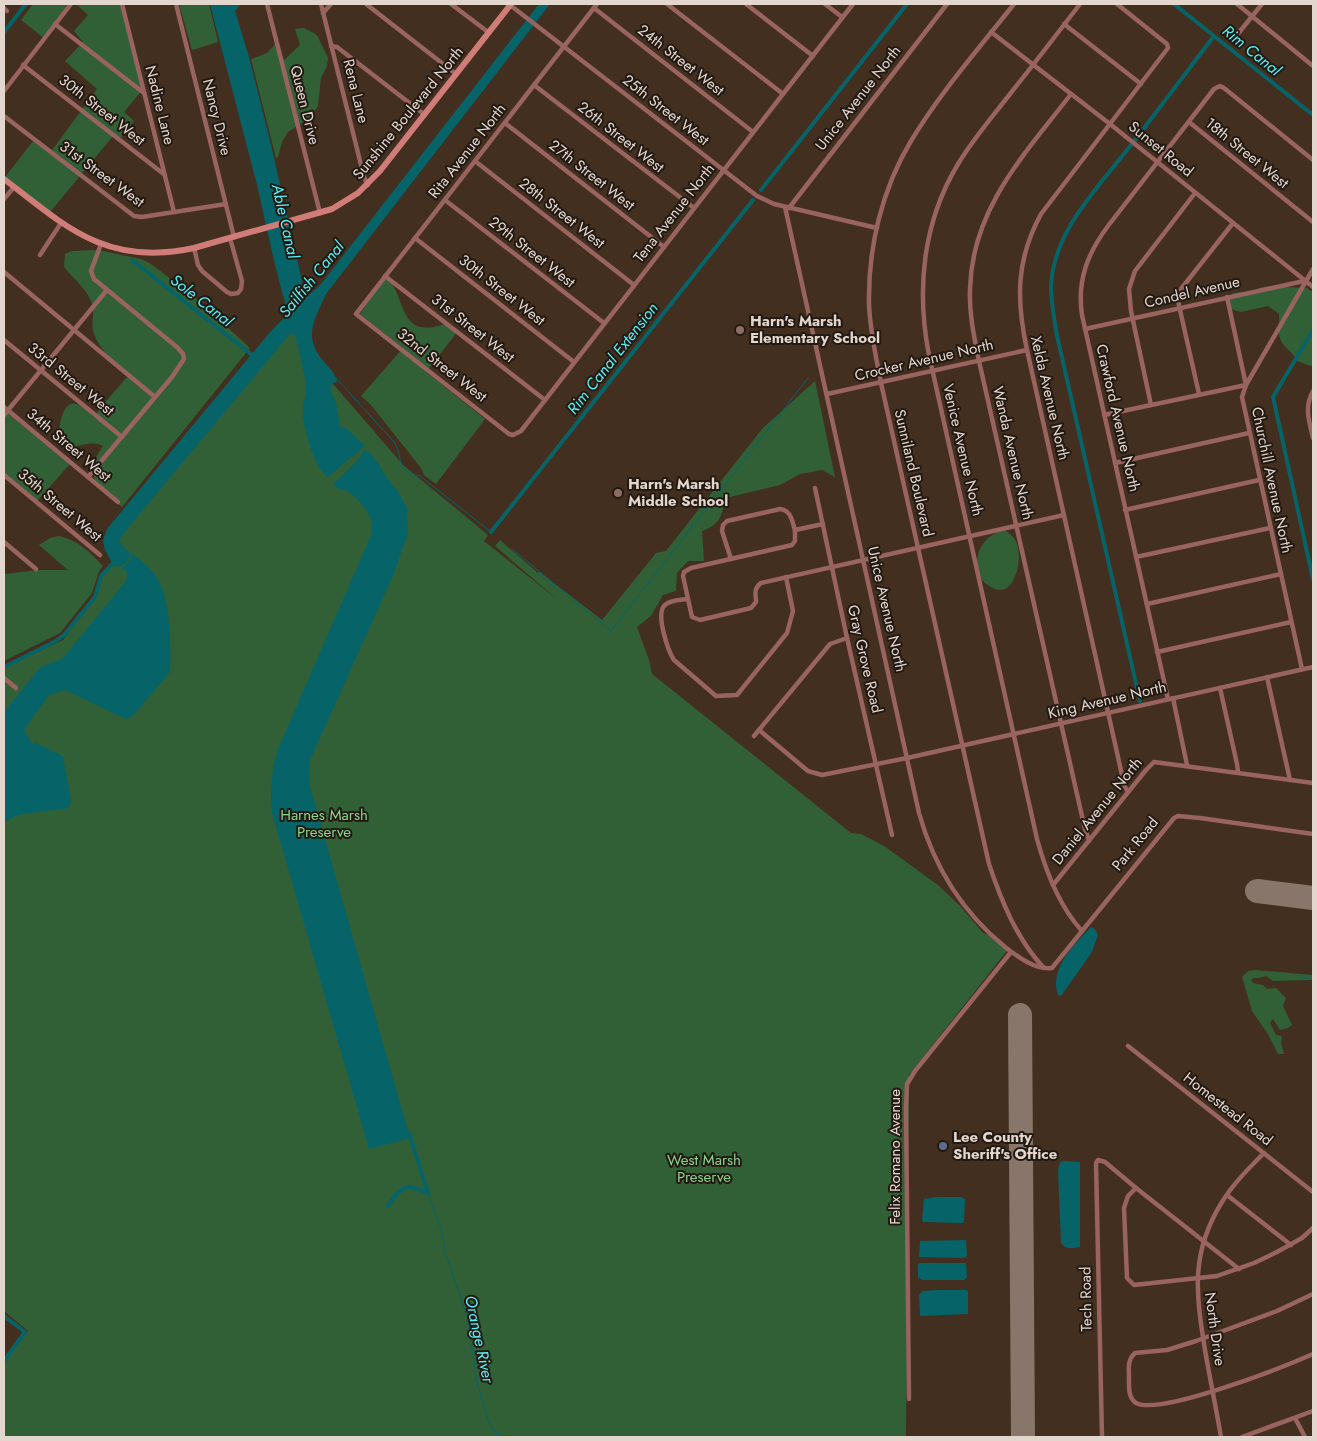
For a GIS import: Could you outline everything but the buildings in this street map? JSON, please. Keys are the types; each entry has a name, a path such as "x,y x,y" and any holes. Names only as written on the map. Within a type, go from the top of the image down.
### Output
{"street":[{"path":"4,91 71,4"},
{"name":"Nadine Lane","path":"122,4 174,212"},
{"name":"Nancy Drive","path":"176,4 226,204 242,285 238,293 227,292 202,271 198,265 194,248"},
{"name":"Queen Drive","path":"267,4 320,213"},
{"name":"Rena Lane","path":"321,4 364,177 368,185"},
{"path":"323,13 331,4"},
{"path":"366,4 456,74"},
{"path":"451,4 488,32"},
{"name":"Sunshine Boulevard North","path":"4,179 61,223 101,244 119,250 140,253 172,252 194,248 320,213 348,200 368,185 425,115 510,4"},
{"name":"25th Street West","path":"510,4 757,196 769,203 787,208 877,228"},
{"name":"Rita Avenue North","path":"356,314 597,4"},
{"path":"667,4 783,94"},
{"path":"746,4 813,56"},
{"path":"825,4 842,17"},
{"name":"Tena Avenue North","path":"513,435 521,431 853,4"},
{"name":"Unice Avenue North","path":"947,4 787,208 863,560 927,840 944,878 969,912 1011,952 1021,959 1045,969"},
{"name":"Sunniland Boulevard","path":"1014,4 931,110 911,141 891,181 877,228 870,268 869,306 873,344 881,383 985,848 994,879 1012,921 1030,950 1045,969"},
{"name":"Venice Avenue North","path":"1080,4 963,156 945,188 936,212 925,254 922,299 925,338 932,371 1039,846 1053,884 1062,902 1082,932"},
{"name":"Xelda Avenue North","path":"1117,4 1167,44 1168,48 1049,202 1036,222 1022,265 1019,289 1020,316 1026,350 1124,785 1128,792"},
{"path":"1236,4 1313,66"},
{"path":"1237,35 1262,4"},
{"name":"24th Street West","path":"594,8 753,132"},
{"path":"55,24 144,93"},
{"path":"1064,24 1140,84"},
{"name":"Sunset Road","path":"991,32 1158,162 1313,287"},
{"path":"331,46 337,47 425,115"},
{"name":"30th Street West","path":"23,66 165,175"},
{"name":"26th Street West","path":"534,85 694,208"},
{"name":"Crawford Avenue North","path":"1187,765 1157,652 1085,329 1080,290 1084,268 1090,254 1108,226 1214,89 1220,86 1313,160"},
{"name":"Wanda Avenue North","path":"1071,94 1008,177 996,196 980,231 970,289 971,314 979,360 1089,841"},
{"name":"31st Street West","path":"4,116 134,216 142,217 226,204"},
{"name":"18th Street West","path":"1188,122 1313,222"},
{"name":"27th Street West","path":"504,123 664,247"},
{"name":"28th Street West","path":"475,161 634,285"},
{"path":"4,199 14,187"},
{"path":"1152,404 1132,318 1129,293 1133,275 1195,193"},
{"name":"29th Street West","path":"445,200 604,323"},
{"path":"1199,394 1178,301 1182,289 1233,222"},
{"path":"40,255 61,223"},
{"name":"30th Street West","path":"415,238 574,362"},
{"path":"88,477 183,363 184,359 183,354 178,348 107,290 92,275 91,271 101,244"},
{"name":"Churchill Avenue North","path":"1302,669 1242,397 1246,384 1313,269"},
{"path":"4,272 155,397"},
{"name":"31st Street West","path":"385,276 545,400"},
{"name":"Condel Avenue","path":"1085,329 1306,281"},
{"path":"5,411 107,290"},
{"path":"1104,415 1246,384 1227,297"},
{"name":"32nd Street West","path":"356,314 509,434 513,435"},
{"name":"33rd Street West","path":"4,340 122,437"},
{"name":"Crocker Avenue North","path":"827,394 1026,350"},
{"path":"1313,391 1307,409 1313,438"},
{"name":"34th Street West","path":"5,411 118,502"},
{"path":"1115,463 1249,433"},
{"name":"35th Street West","path":"4,475 100,555"},
{"path":"1126,510 1260,480"},
{"name":"Gray Grove Road","path":"815,488 846,638 892,835"},
{"path":"730,559 722,531 723,525 727,521 785,509 789,512 795,530 795,541 792,545 691,568 684,572 687,599 692,617 700,620 751,608 756,602 756,586 760,583 1064,515"},
{"path":"795,530 823,524"},
{"path":"1136,557 1270,528"},
{"path":"4,542 36,569"},
{"path":"1147,604 1280,574"},
{"path":"687,599 666,603 662,608 661,615 670,654 674,660 716,696 737,695 787,633 793,611 786,577"},
{"path":"1157,652 1291,622"},
{"path":"754,736 830,644 846,638"},
{"name":"King Avenue North","path":"759,730 808,771 822,775 907,758 1313,667"},
{"path":"1267,677 1290,780"},
{"path":"4,678 16,688"},
{"path":"1220,688 1238,772"},
{"name":"Daniel Avenue North","path":"1053,884 1154,762 1313,783"},
{"name":"Park Road","path":"1045,969 1052,968 1174,818 1178,816 1200,818 1313,834"},
{"path":"1021,959 1030,950"},
{"name":"Felix Romano Avenue","path":"909,1399 907,1088 914,1071 1011,952"},
{"name":"Homestead Road","path":"1128,1046 1313,1192"},
{"name":"North Drive","path":"1221,1437 1197,1300 1197,1279 1204,1242 1213,1218 1227,1194 1264,1153"},
{"name":"Tech Road","path":"1102,1437 1095,1166 1098,1160 1105,1162 1136,1188"},
{"path":"1239,1268 1136,1188 1128,1196 1124,1208 1126,1271 1130,1282 1139,1285 1217,1276 1239,1268 1291,1246 1313,1228"},
{"path":"1227,1194 1291,1246"},
{"path":"1313,1294 1278,1311 1167,1350 1135,1353 1129,1359 1130,1396 1139,1404 1175,1401 1212,1391 1313,1354"},
{"path":"1242,1437 1313,1411"},
{"path":"1295,1418 1305,1437"}],"green space":[{"path":"33,4 68,4 45,39 21,20"},
{"path":"76,4 120,4 143,89 124,112 134,121 121,138 114,135 50,212 5,177 34,140 50,153 97,89 65,61 83,42 74,31 88,15"},
{"path":"179,4 209,4 218,42 192,50"},
{"path":"304,28 317,35 328,58 327,66 321,78 318,106 310,118 288,132 276,158 251,59 267,53 277,42 284,60 300,45 295,29"},
{"path":"98,250 141,259 151,264 197,299 250,348 122,507 95,480 93,466 103,446 92,443 73,447 63,442 58,435 63,414 68,405 77,404 94,417 128,376 107,355 98,342 93,330 93,307 90,299 84,289 64,267 65,254 72,251"},
{"path":"386,275 393,285 406,315 412,322 420,327 432,327 448,323 458,331 426,372 485,419 436,484 424,475 421,468 371,405 361,396 403,348 360,314"},
{"path":"1275,286 1306,288 1313,292 1313,365 1311,366 1297,361 1283,344 1279,332 1279,314 1268,306 1241,312 1231,309 1228,298 1233,293"},
{"name":"Harnes Marsh Preserve","path":"301,320 309,356 403,465 488,535 484,541 558,600 495,546 500,540 537,572 541,573 602,620 656,553 666,551 762,429 815,381 835,477 822,470 800,474 780,485 726,498 717,522 702,531 704,561 688,561 677,573 676,591 663,595 651,616 637,627 652,674 851,833 861,834 884,846 938,885 961,907 983,933 1000,939 1009,951 1006,952 909,1075 906,1437 4,1437 4,1363 28,1331 4,1311 4,668 63,640 95,596 104,574 121,553 114,537"},
{"path":"4,410 70,464 37,501 4,475"},
{"path":"1004,530 1016,542 1019,556 1014,579 1006,589 999,590 994,589 983,581 977,564 982,545 991,536"},
{"path":"59,536 78,544 103,566 99,571 92,593 60,633 4,661 4,574 38,570 68,570 39,545 50,538"},
{"path":"1248,971 1313,975 1313,980 1273,981 1266,976 1251,980 1253,983 1263,985 1267,989 1276,988 1286,998 1283,1006 1292,1025 1280,1030 1273,1019 1270,1023 1276,1035 1282,1038 1281,1043 1284,1054 1278,1054 1268,1034 1252,1011 1242,977"}],"water":[{"name":"Able Canal","path":"210,4 233,4 249,57 307,297 321,284 539,4 550,4 326,294 314,321 312,337 314,345 337,382 332,383 330,390 336,402 340,427 346,428 365,446 328,477 317,464 309,444 304,422 303,404 306,396 306,386 304,373 295,335 290,334 123,534 119,541 131,555 124,565 116,567 105,550 103,540 107,529 271,331 288,314"},
{"path":"365,450 379,464 407,507 408,533 393,576 310,760 309,774 310,786 410,1138 369,1149 272,813 271,797 272,773 278,749 371,535 372,523 369,514 351,494 333,484 361,457"},
{"path":"130,552 156,576 165,597 169,622 170,672 133,716 126,719 65,690 49,695 24,730 33,745 35,741 63,756 71,800 69,808 17,815 5,822 4,712 37,671 43,666 62,659 126,581 127,572 121,568 125,566 132,556"},
{"path":"1091,927 1095,929 1098,935 1092,952 1061,996 1058,995 1056,985 1060,966 1071,949"},
{"path":"1060,1162 1080,1162 1080,1247 1067,1248 1061,1243 1058,1170"},
{"path":"961,1197 965,1199 963,1223 923,1222 924,1199"},
{"path":"966,1240 967,1256 964,1258 919,1257 920,1241"},
{"path":"966,1263 967,1277 964,1280 922,1280 918,1277 918,1264"},
{"path":"923,1291 968,1291 968,1314 920,1316 919,1295"}],"waterway":[{"path":"4,32 26,4"},
{"path":"232,12 238,4"},
{"name":"Rim Canal Extension","path":"761,190 907,4"},
{"name":"Rim Canal","path":"1174,4 1313,115"},
{"path":"1135,140 1214,36"},
{"path":"1131,145 1092,193 1069,227 1054,265 1051,286 1056,331 1140,701"},
{"name":"Rim Canal Extension","path":"491,532 753,200"},
{"name":"Sole Canal","path":"132,260 256,358"},
{"path":"1313,330 1273,397 1313,579"},
{"path":"336,378 395,443 402,465 407,471 420,476 491,532"},
{"path":"512,549 611,631 808,378"},
{"path":"4,667 56,641 64,635 95,597 101,576 114,562"},
{"path":"1303,978 1313,980"},
{"path":"409,1133 428,1193"},
{"path":"388,1206 397,1194 406,1187 428,1193"},
{"name":"Orange River","path":"428,1193 441,1229 446,1255 468,1319 477,1382 488,1420 492,1428 499,1435 524,1437"},
{"path":"4,1316 25,1332 4,1361"}],"runway":[{"path":"1257,891 1313,898"},
{"path":"1020,1015 1023,1437"}],"place":[{"name":"Harn's Marsh Elementary School","path":"740,330"},
{"name":"Harn's Marsh Middle School","path":"618,493"},
{"name":"Lee County Sheriff's Office","path":"943,1146"}],"water label":[{"name":"Sailfish Canal","path":"311,279"}],"park label":[{"name":"West Marsh Preserve","path":"704,1168"}]}
